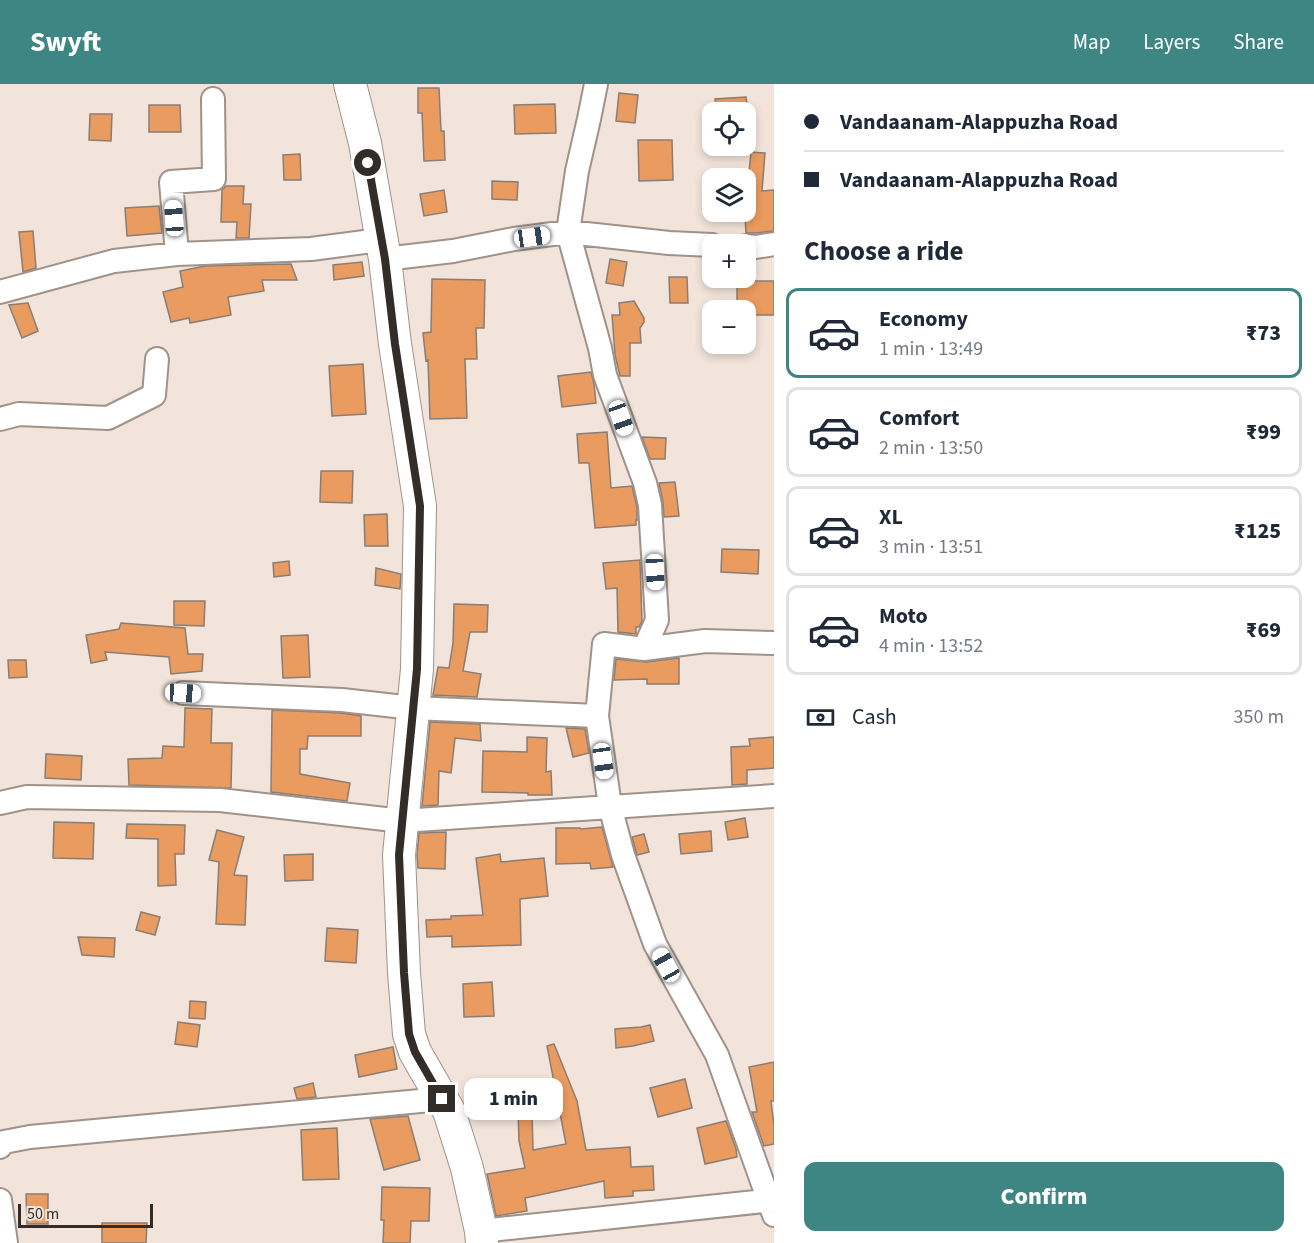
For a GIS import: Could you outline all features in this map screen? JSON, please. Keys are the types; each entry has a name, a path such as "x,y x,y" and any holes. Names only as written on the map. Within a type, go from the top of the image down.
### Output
{"main road":[{"path":"350,84 365,143 383,249 420,506 417,669 399,855 409,1034 415,1052 449,1111 467,1168 481,1237"}],"street":[{"path":"596,84 577,171 568,232 600,348 605,375 645,483 650,505 657,620 644,649"},
{"path":"177,254 171,182 214,179 213,99"},
{"path":"0,292 114,261 177,254 311,249 453,250 568,232 702,245"},
{"path":"756,247 774,244"},
{"path":"0,419 19,414 108,418 154,395 157,359"},
{"path":"481,1237 772,1206 717,1055 655,944 623,855 610,806 597,716 604,644 644,649 705,641 774,643"},
{"path":"183,693 342,700 413,708 597,716"},
{"path":"0,803 27,796 220,800 402,821 774,796"},
{"path":"0,1147 4,1143 30,1137 442,1099"},
{"path":"0,1200 6,1243"}],"building":[{"path":"418,88 439,88 445,160 424,161 422,113 418,113"},
{"path":"619,93 638,95 635,123 616,121"},
{"path":"746,97 747,102 715,102 715,99"},
{"path":"555,104 556,133 515,134 514,105"},
{"path":"149,105 180,105 181,132 149,132"},
{"path":"90,114 112,114 111,141 89,140"},
{"path":"638,140 672,140 673,180 639,181"},
{"path":"756,152 765,153 762,191 774,190 774,231 746,233 745,222 756,222 756,168 749,168 751,156 756,156"},
{"path":"300,154 301,180 284,180 283,155"},
{"path":"492,181 518,182 517,200 492,199"},
{"path":"226,186 244,186 243,204 251,204 249,238 236,238 237,222 221,222 222,190"},
{"path":"444,190 447,212 424,216 420,194"},
{"path":"159,206 162,233 127,236 125,208"},
{"path":"33,231 36,268 23,272 19,232"},
{"path":"610,259 627,262 623,286 606,283"},
{"path":"362,262 364,276 334,280 333,265"},
{"path":"291,264 297,280 262,280 264,291 228,297 231,315 190,323 189,318 171,322 163,292 183,287 180,271 205,266"},
{"path":"669,277 687,277 688,303 670,303"},
{"path":"432,279 485,280 484,328 476,328 477,359 465,359 467,418 430,419 428,360 426,361 423,333 431,332"},
{"path":"756,281 774,281 774,315 756,315 756,300 737,300 737,288 756,288"},
{"path":"634,301 644,318 640,328 641,343 630,343 630,376 620,376 615,355 612,315 620,315 619,303"},
{"path":"28,303 38,331 22,338 9,305"},
{"path":"363,364 366,414 332,416 329,366"},
{"path":"591,372 596,403 562,407 558,376"},
{"path":"607,432 611,488 632,486 637,507 636,525 595,528 589,463 579,463 577,434"},
{"path":"642,437 666,438 665,459 650,459"},
{"path":"321,471 353,471 352,503 320,502"},
{"path":"675,482 679,516 664,517 659,483"},
{"path":"387,514 388,546 365,546 364,515"},
{"path":"722,549 759,550 758,574 721,572"},
{"path":"640,560 642,621 639,627 636,627 636,634 618,632 617,588 606,589 603,563"},
{"path":"289,561 290,575 274,577 273,563"},
{"path":"376,568 401,574 400,589 375,585"},
{"path":"174,601 205,601 204,626 174,625"},
{"path":"454,604 488,605 487,632 470,632 463,671 481,674 477,697 433,695 438,667 449,668 453,643"},
{"path":"121,623 185,628 188,654 203,654 202,671 171,674 169,657 105,652 107,660 91,663 86,635 119,629"},
{"path":"308,635 310,677 283,678 281,636"},
{"path":"679,658 679,684 647,684 647,679 614,680 616,659 646,662"},
{"path":"8,660 26,660 27,677 9,678"},
{"path":"185,708 212,709 211,743 232,743 231,788 129,785 128,759 162,758 163,746 184,747"},
{"path":"272,710 361,716 361,736 308,736 307,749 300,749 300,774 350,783 347,801 271,792"},
{"path":"430,722 480,724 481,741 455,738 451,773 439,771 438,805 422,806"},
{"path":"566,728 585,729 589,753 573,757"},
{"path":"527,737 547,738 546,772 551,771 552,795 482,792 483,751 527,752"},
{"path":"774,737 774,768 747,770 747,784 732,785 731,747 750,746 749,739"},
{"path":"46,754 82,756 81,780 45,778"},
{"path":"745,818 748,837 728,840 725,822"},
{"path":"54,822 94,823 93,859 53,858"},
{"path":"127,824 185,825 184,854 175,854 176,885 158,886 158,839 126,838"},
{"path":"602,827 613,867 591,869 590,863 556,864 556,828"},
{"path":"217,830 244,837 234,875 247,876 245,925 216,924 219,862 209,860"},
{"path":"711,831 712,851 681,854 679,834"},
{"path":"446,832 445,869 418,868 419,833"},
{"path":"644,834 649,852 637,855 632,837"},
{"path":"313,854 313,880 285,881 284,855"},
{"path":"500,854 501,862 544,858 548,896 520,899 521,945 452,947 452,936 427,937 426,920 451,919 451,916 483,915 476,858"},
{"path":"141,912 160,917 155,935 136,930"},
{"path":"327,928 358,930 356,963 325,961"},
{"path":"78,937 115,938 114,957 82,955"},
{"path":"492,982 494,1016 464,1017 463,984"},
{"path":"190,1001 206,1002 205,1019 189,1018"},
{"path":"178,1022 200,1025 197,1047 175,1044"},
{"path":"650,1025 654,1041 616,1048 615,1029"},
{"path":"554,1044 577,1101 586,1150 630,1147 631,1167 653,1166 654,1190 633,1191 633,1196 605,1198 604,1181 525,1198 527,1211 496,1216 487,1174 525,1168 519,1141 518,1111 532,1111 533,1150 566,1144 547,1046"},
{"path":"393,1047 397,1069 359,1077 355,1055"},
{"path":"774,1062 774,1101 771,1101 774,1144 764,1146 752,1112 757,1112 749,1067"},
{"path":"685,1079 692,1108 658,1117 650,1088"},
{"path":"313,1083 316,1097 297,1099 294,1088"},
{"path":"408,1116 420,1160 384,1170 370,1119"},
{"path":"726,1121 737,1157 705,1164 697,1128"},
{"path":"337,1128 339,1179 303,1180 301,1130"},
{"path":"382,1187 430,1188 429,1221 411,1221 410,1243 383,1243"},
{"path":"26,1194 48,1194 48,1224 27,1224"},
{"path":"102,1223 147,1223 146,1243 102,1243"}],"route":[{"path":"368,163 385,259 395,344 420,506 417,669 399,855 404,973 409,1034 415,1052 442,1099"}]}
